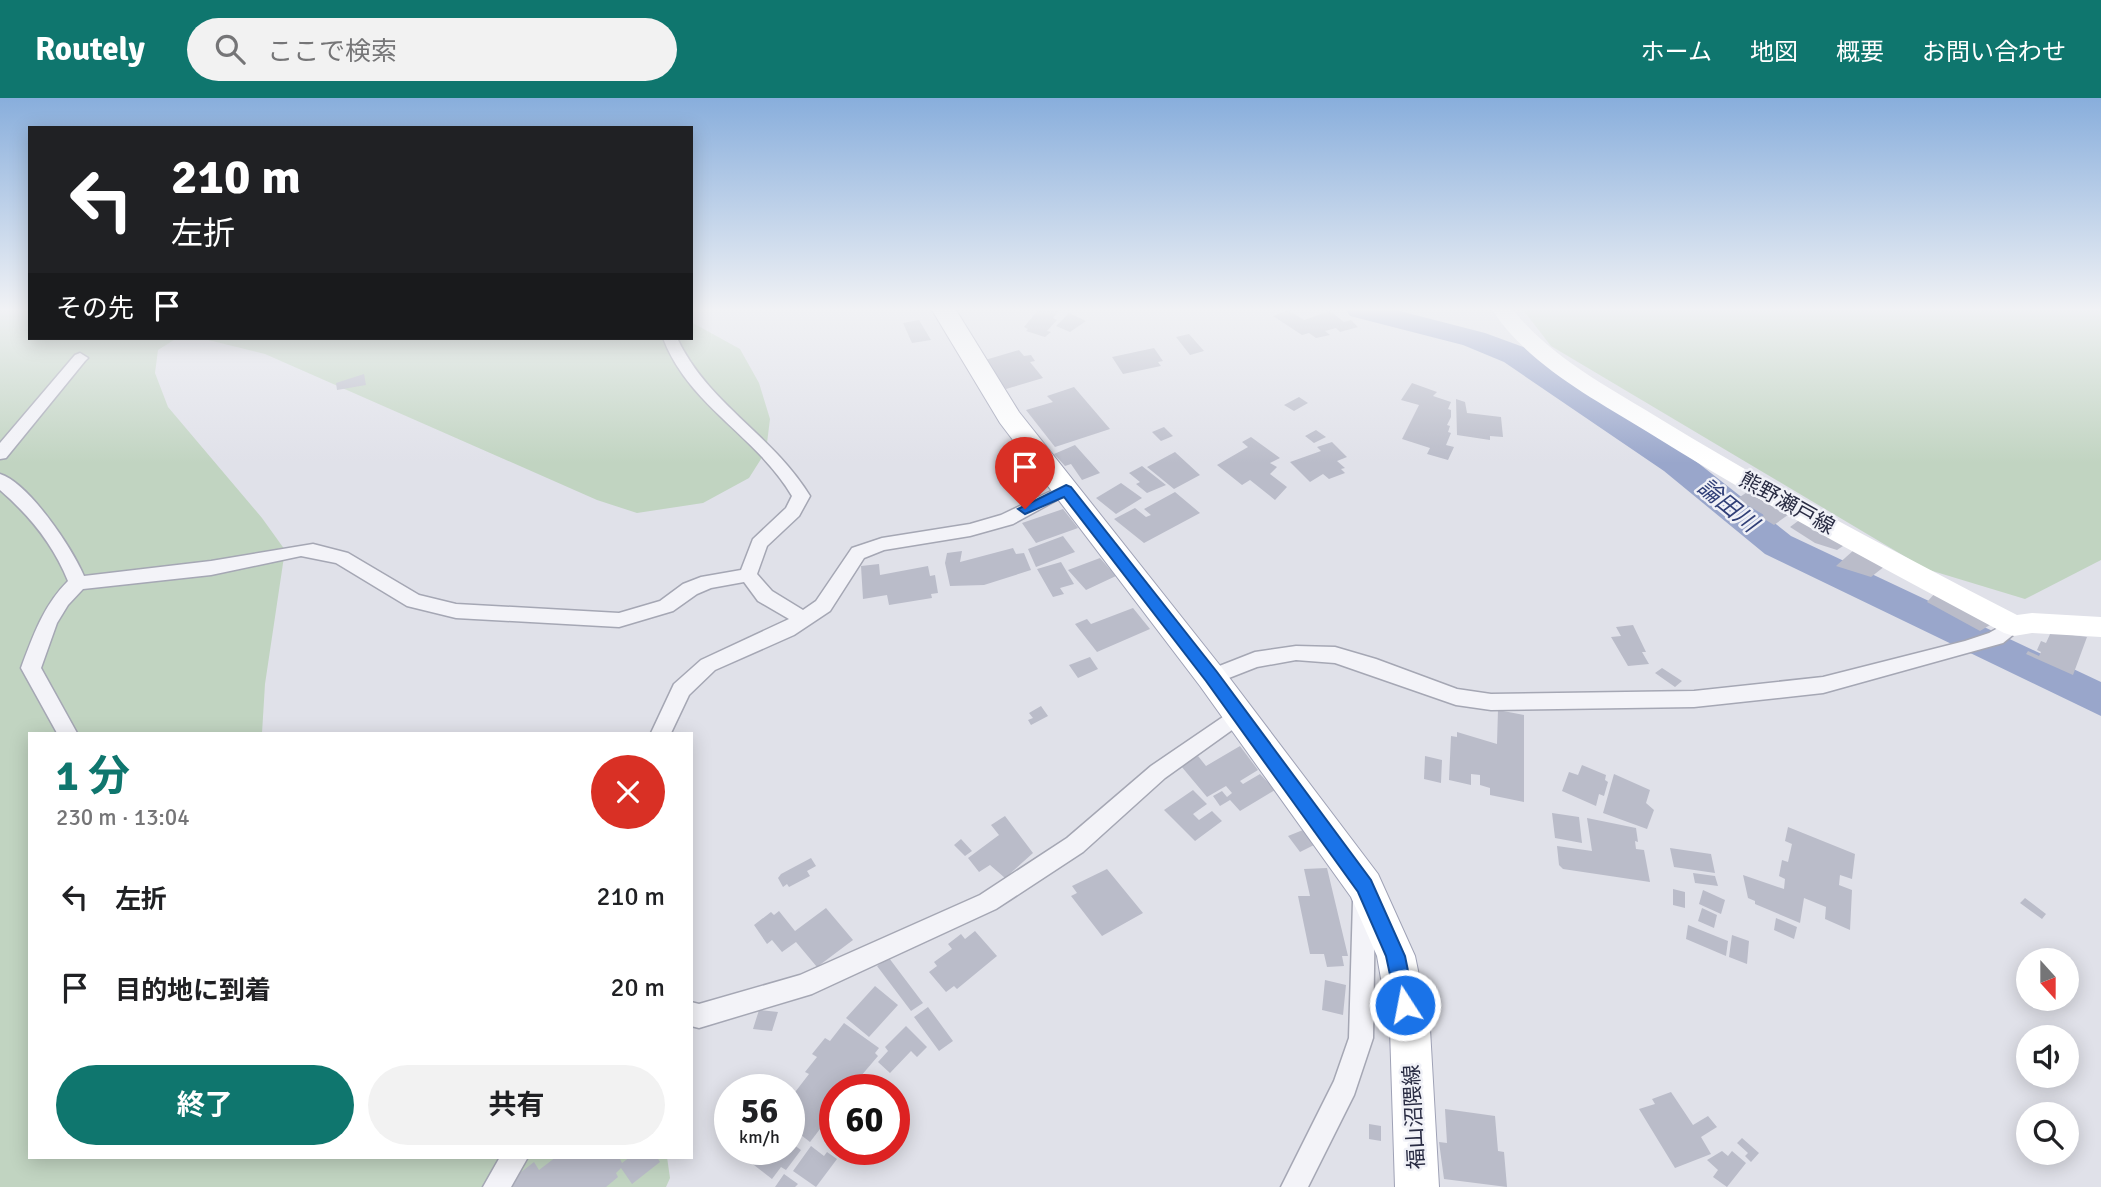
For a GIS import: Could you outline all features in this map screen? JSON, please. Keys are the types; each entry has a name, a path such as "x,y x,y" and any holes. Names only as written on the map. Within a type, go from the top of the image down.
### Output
{"main road":[{"name":"福山沼隈線","path":"975,361 1009,417 1211,677 1364,886 1396,956 1410,1029 1417,1187"},
{"name":"熊野瀬戸線","path":"1556,361 1678,441 2005,632 2032,623 2101,627"}],"street":[{"path":"0,454 78,361"},
{"path":"680,361 704,395 791,474 801,496 793,512 759,543 748,575"},
{"path":"0,480 35,512 59,540 78,583"},
{"path":"661,732 681,690 708,665 788,630 823,606 858,554 882,544 970,530 1007,520 1066,490"},
{"path":"66,732 31,668 48,622 61,600 78,583 211,568 313,550 342,558 414,601 456,611 619,620 666,606 690,589 708,582 748,575"},
{"path":"748,575 765,596 803,619"},
{"path":"1211,677 1255,660 1296,653 1335,654 1456,697 1491,702 1694,699 1823,685 1965,648 2005,632"},
{"path":"693,1014 699,1016 751,1003 803,986 988,902 1075,845 1158,772 1238,714"},
{"path":"1294,1187 1345,1086 1361,1038 1364,886"},
{"path":"496,1187 514,1159"}],"green space":[{"path":"0,361 157,361 155,373 168,407 262,518 285,550 265,684 262,732 28,732 28,1159 667,1159 670,1178 666,1187 0,1187"},
{"path":"281,361 747,361 759,383 770,419 766,451 749,478 703,503 637,513 597,500"},
{"path":"1576,361 2101,361 2101,560 2025,599 1926,569"}],"building":[{"path":"986,361 1035,361 1030,362 1043,378 1006,389"},
{"path":"1114,361 1163,361 1158,362 1161,366 1123,374"},
{"path":"364,374 366,385 337,390 336,383"},
{"path":"1412,383 1437,392 1433,396 1451,402 1448,409 1451,410 1451,417 1447,425 1450,426 1448,432 1451,433 1446,445 1454,447 1448,460 1427,454 1430,448 1402,439 1419,405 1401,400"},
{"path":"1074,387 1110,429 1055,447 1026,410 1053,402 1047,396"},
{"path":"1299,397 1308,403 1294,411 1284,405"},
{"path":"1456,399 1465,402 1467,413 1501,417 1503,437 1490,436 1490,440 1457,435"},
{"path":"1164,427 1173,436 1161,441 1152,432"},
{"path":"1316,430 1326,437 1314,443 1305,436"},
{"path":"1251,437 1280,458 1270,463 1277,467 1270,474 1287,487 1275,500 1250,480 1242,485 1217,465 1248,447 1242,442"},
{"path":"1332,442 1347,457 1337,461 1345,468 1341,469 1345,473 1329,479 1323,474 1310,482 1290,462 1321,451 1317,447"},
{"path":"1075,445 1100,473 1082,480 1071,464 1065,466 1054,454"},
{"path":"1175,452 1200,475 1174,489 1147,467"},
{"path":"1142,466 1166,485 1147,493 1136,484 1140,482 1129,473"},
{"path":"1121,483 1142,498 1116,514 1096,498"},
{"path":"1753,488 1792,512 1774,525 1761,517 1764,515 1737,499"},
{"path":"1175,492 1200,513 1144,543 1114,519 1135,508 1146,517 1151,515 1144,509"},
{"path":"1063,509 1078,528 1036,543 1022,523"},
{"path":"1802,518 1846,544 1837,550 1815,543 1790,527"},
{"path":"1063,536 1075,552 1036,567 1028,549"},
{"path":"1013,548 1016,554 1024,553 1031,570 984,585 950,586 945,563 947,553 962,551 960,562"},
{"path":"1855,549 1885,566 1871,577 1836,566"},
{"path":"1100,558 1116,576 1086,590 1068,570"},
{"path":"1061,562 1074,584 1060,588 1064,594 1053,597 1037,569"},
{"path":"879,564 880,575 928,566 930,576 935,575 938,593 931,594 932,598 889,605 887,595 863,599 861,566"},
{"path":"1936,592 1990,625 1980,631 1927,602"},
{"path":"1133,608 1150,629 1097,652 1075,624 1087,619 1091,624"},
{"path":"1633,625 1649,664 1628,666 1611,637 1621,636 1616,627"},
{"path":"2051,632 2087,637 2073,675 2026,654 2028,651 2039,656 2041,652 2037,650 2041,641 2046,643"},
{"path":"1090,657 1098,669 1078,678 1069,665"},
{"path":"1662,668 1682,681 1675,687 1655,673"},
{"path":"1041,706 1048,716 1031,725 1028,720 1033,718 1029,713"},
{"path":"1498,710 1524,715 1524,802 1490,795 1490,788 1480,785 1480,775 1471,774 1471,785 1449,780 1451,736 1457,737 1457,732 1497,744"},
{"path":"1240,746 1258,770 1240,781 1243,784 1260,774 1275,790 1240,811 1230,800 1220,806 1213,796 1222,791 1227,797 1232,793 1226,786 1207,797 1181,766 1198,756 1206,766"},
{"path":"1425,756 1442,760 1441,783 1424,779"},
{"path":"1582,765 1606,775 1605,780 1608,782 1604,796 1599,794 1596,806 1562,791 1569,772 1578,775"},
{"path":"1614,774 1650,790 1646,803 1654,810 1647,829 1603,813"},
{"path":"1193,790 1207,804 1193,814 1199,820 1212,811 1222,821 1195,841 1164,810"},
{"path":"1552,813 1579,817 1582,843 1555,838"},
{"path":"1005,816 1033,853 1005,878 990,865 979,872 968,858 999,835 991,825"},
{"path":"1587,818 1636,828 1636,849 1644,850 1650,882 1563,869 1559,865 1557,846 1592,851"},
{"path":"1788,827 1855,854 1852,879 1840,875 1839,885 1852,890 1850,930 1825,919 1826,907 1804,898 1800,923 1755,904 1755,901 1748,898 1743,875 1784,889 1785,879 1779,876 1782,860 1788,862 1792,844 1785,841"},
{"path":"1303,830 1314,845 1300,852 1288,836"},
{"path":"961,839 972,851 965,856 954,845"},
{"path":"1670,848 1711,854 1715,873 1674,867"},
{"path":"811,858 816,866 807,871 810,876 789,887 787,884 783,887 778,878 781,874"},
{"path":"1327,868 1348,956 1342,956 1344,966 1327,967 1324,954 1310,954 1298,896 1310,896 1304,869"},
{"path":"1107,869 1143,913 1102,936 1071,896 1077,893 1072,886"},
{"path":"1693,873 1715,876 1718,886 1695,883"},
{"path":"1673,889 1685,892 1685,908 1673,905"},
{"path":"1703,890 1725,900 1721,914 1699,904"},
{"path":"2025,898 2046,914 2042,919 2020,903"},
{"path":"826,908 853,940 817,967 796,942 782,952 772,940 767,944 754,925 771,912 774,915 779,911 795,931"},
{"path":"1702,908 1717,915 1714,928 1698,921"},
{"path":"1776,918 1797,927 1794,939 1774,930"},
{"path":"1688,925 1728,941 1726,956 1686,939"},
{"path":"975,931 997,956 957,989 954,986 946,992 929,972 937,966 934,962 952,949 948,944 961,934 965,939"},
{"path":"1732,935 1749,941 1747,964 1729,957"},
{"path":"889,958 923,1003 911,1011 877,966"},
{"path":"1325,980 1346,985 1343,1015 1322,1010"},
{"path":"875,986 898,1005 869,1037 846,1018"},
{"path":"928,1007 953,1041 939,1051 914,1017"},
{"path":"759,1010 778,1012 772,1031 753,1029"},
{"path":"844,1023 879,1048 875,1053 878,1056 863,1074 819,1074 819,1130 810,1142 805,1138 805,1079 809,1074 805,1072 817,1057 812,1054 825,1038 830,1041"},
{"path":"906,1026 927,1047 917,1057 911,1051 890,1073 878,1062 888,1051 885,1047"},
{"path":"1671,1092 1693,1125 1708,1116 1717,1127 1701,1137 1711,1154 1675,1168 1639,1109 1655,1104 1652,1099"},
{"path":"1445,1109 1495,1116 1498,1151 1504,1152 1507,1187 1444,1179 1439,1142 1447,1143"},
{"path":"1369,1124 1381,1126 1381,1141 1369,1139"},
{"path":"1742,1138 1759,1153 1751,1162 1745,1156 1748,1153 1737,1143"},
{"path":"811,1146 819,1152 819,1165 832,1165 816,1187 793,1171 797,1165 805,1165 805,1154"},
{"path":"1722,1151 1728,1156 1732,1151 1746,1163 1727,1187 1713,1177 1718,1170 1707,1160"},
{"path":"553,1159 620,1159 622,1163 627,1159 658,1159 660,1162 632,1184 621,1168 616,1173 618,1177 606,1187 502,1187 534,1162 539,1170"},
{"path":"754,1165 790,1165 786,1170 781,1167 772,1179"},
{"path":"784,1174 798,1184 795,1187 775,1187"}],"waterway":[{"name":"論田川","path":"1524,361 1676,463 1778,545 2101,700"}],"route":[{"path":"1025,509 1066,490 1211,677 1364,886 1396,956 1405,1005"}]}
